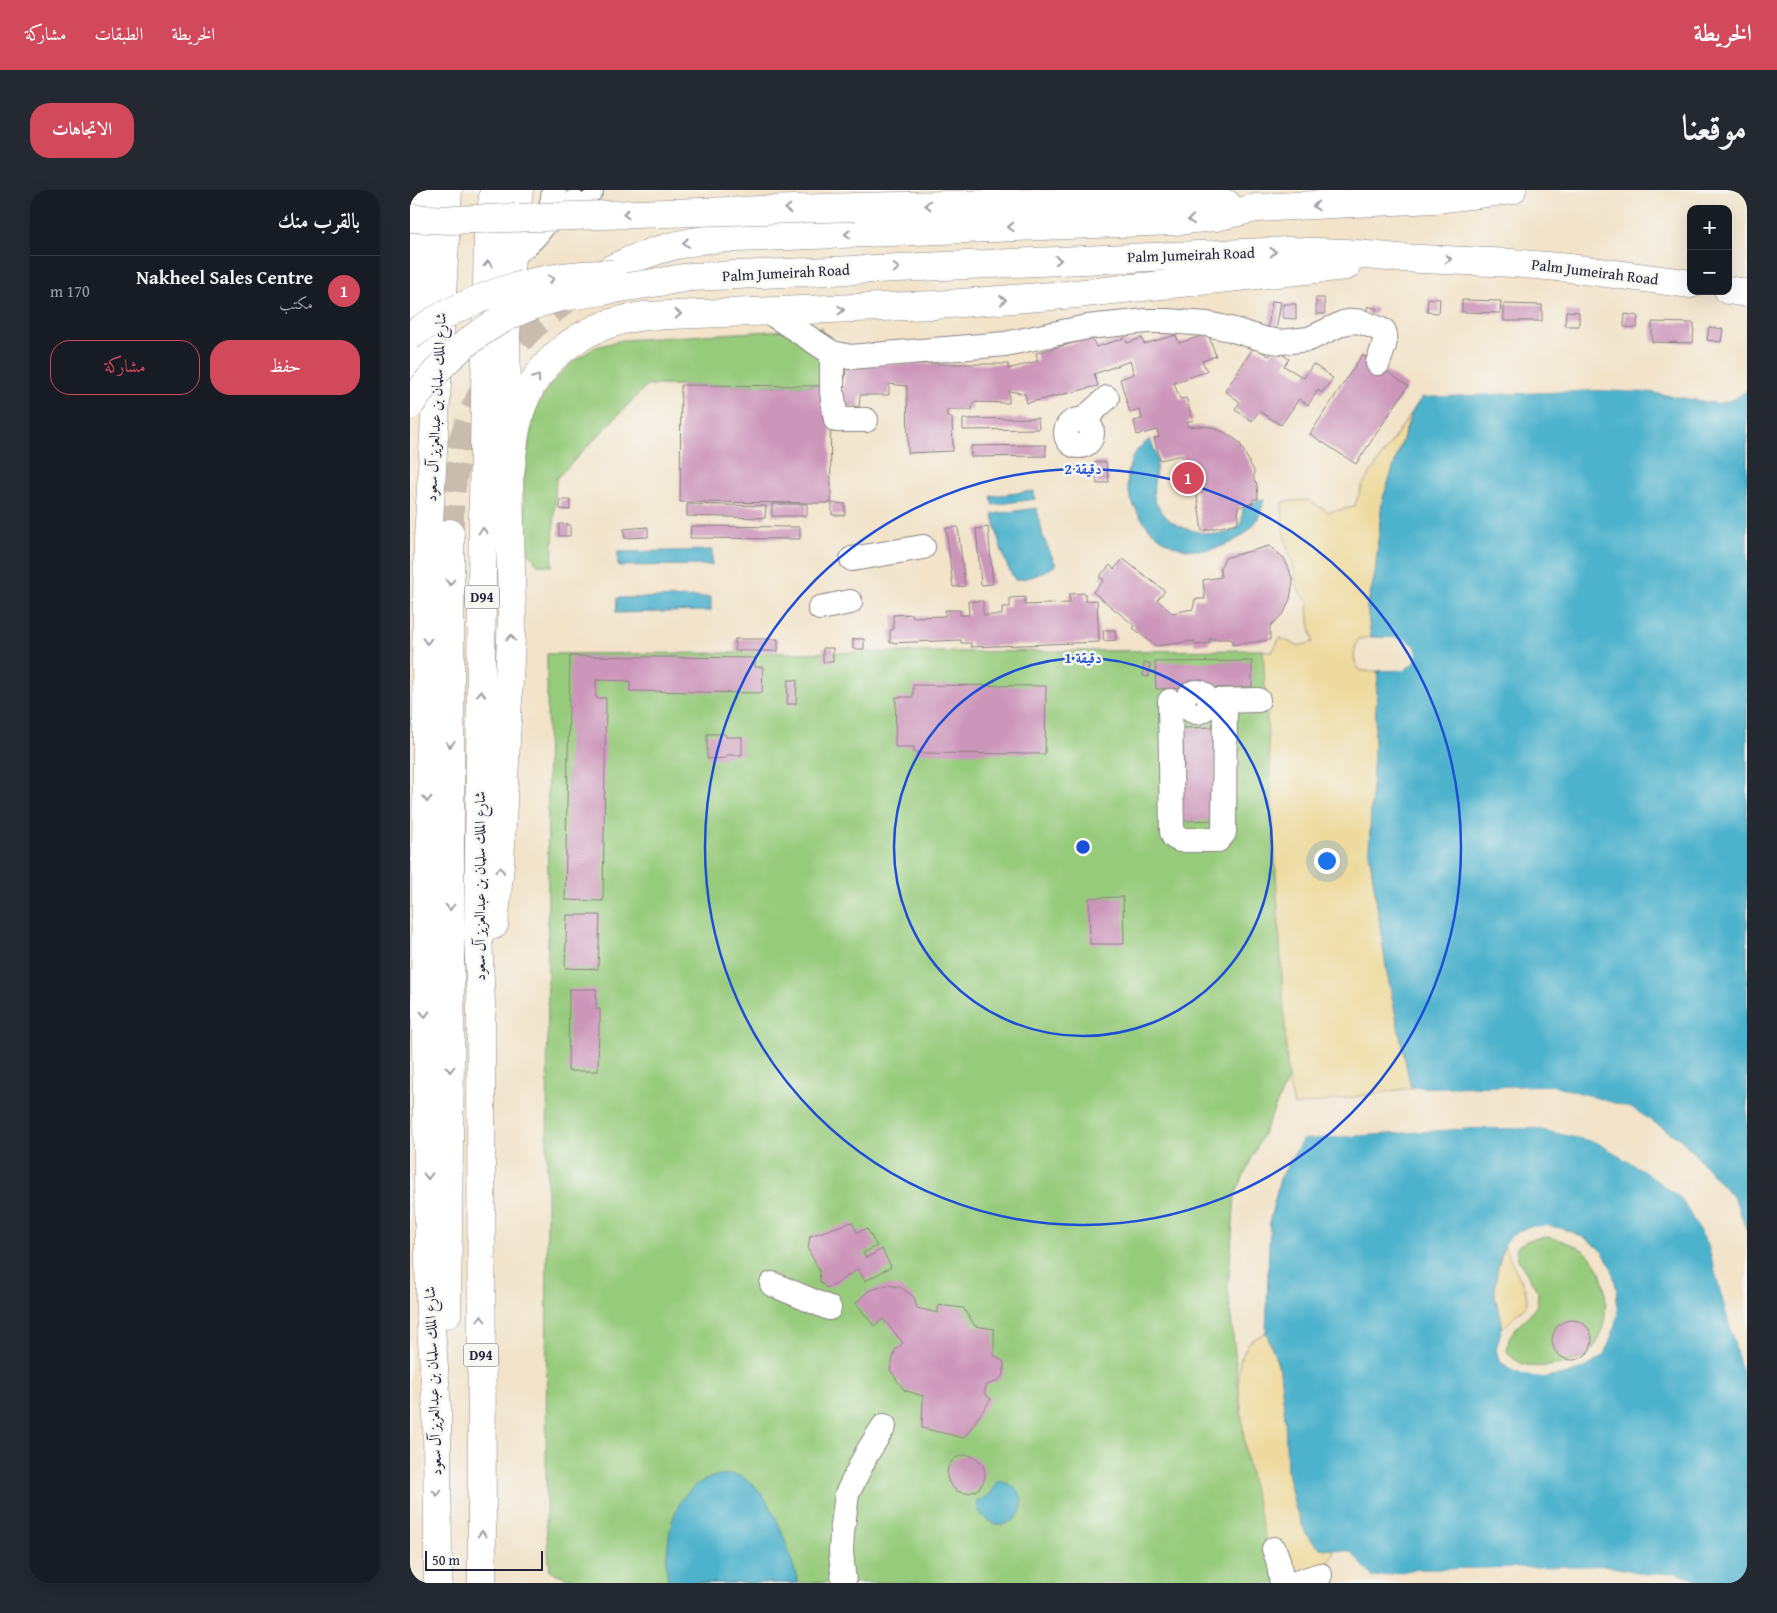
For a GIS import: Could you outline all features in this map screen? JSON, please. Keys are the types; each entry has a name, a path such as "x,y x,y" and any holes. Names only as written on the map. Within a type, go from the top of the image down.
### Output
{"main road":[{"path":"410,387 424,190"},
{"name":"شارع الملك سلمان بن عبدالعزيز آل سعود","path":"438,1583 437,1409 430,1314 425,1010 428,733 426,665 428,540 448,190"},
{"name":"شارع الملك سلمان بن عبدالعزيز آل سعود","path":"482,1583 481,1005 478,925 488,234 494,190"},
{"path":"481,1005 493,935 500,864 512,617 506,337 511,256 519,190"},
{"path":"565,300 602,274 643,254 680,244 710,239 1181,221 1215,217 1256,208 1435,199 1512,190"},
{"path":"410,218 449,220 855,207 1176,200 1256,208"},
{"name":"Palm Jumeirah Road","path":"690,277 1290,251 1345,253 1399,258 1456,259 1570,268 1687,283"},
{"path":"510,474 516,428 528,393 548,363 576,339 608,323 626,318 870,309 1000,300 1290,273 1399,258"},
{"path":"410,336 452,311 479,298 536,281 596,274 690,277"},
{"path":"410,405 424,384 456,352 484,330 508,316 558,298 690,277"},
{"path":"1732,291 1747,293"},
{"path":"437,1409 443,1362 449,1270 450,533"}],"lane":[{"path":"544,226 553,204 554,190"},
{"path":"511,256 530,243 544,226 591,190"},
{"path":"769,312 832,353 850,357 984,346 1106,324 1147,321 1207,324 1267,340 1295,341 1309,339 1343,323 1353,321 1371,325 1385,333 1386,338 1378,362"},
{"path":"832,353 832,392 836,420 866,420"},
{"path":"1082,421 1107,398"},
{"path":"852,559 923,546"},
{"path":"1170,701 1172,832 1177,839 1218,840 1224,834 1216,701 1258,700"},
{"path":"772,1284 829,1308"},
{"path":"844,1583 841,1552 847,1494 867,1453 884,1426"},
{"path":"1274,1549 1282,1583"},
{"path":"1296,1583 1320,1575"}],"green space":[{"path":"821,328 830,386 647,385 556,479 552,566 538,565 524,546 524,481 529,439 535,410 551,383 574,361 596,347 623,340"},
{"path":"1263,650 1288,1079 1235,1195 1228,1289 1246,1457 1277,1583 585,1583 550,1572 546,1525 547,654"},
{"path":"1548,1237 1576,1246 1592,1259 1603,1280 1606,1304 1603,1328 1599,1339 1585,1358 1543,1367 1523,1364 1514,1359 1507,1351 1509,1339 1515,1329 1530,1315 1537,1305 1538,1292 1518,1259 1516,1248 1531,1240"}],"sand":[{"path":"1412,412 1382,501 1375,575 1367,606 1371,637 1358,639 1354,656 1361,671 1378,671 1369,851 1387,973 1411,1088 1294,1106 1288,1079 1263,650 1272,652 1280,638 1298,646 1313,642 1308,602 1298,590 1295,572 1283,532 1282,502 1307,500 1329,512 1354,507 1363,484"},
{"path":"1505,1244 1510,1260 1525,1288 1527,1304 1502,1329 1494,1291 1497,1271"},
{"path":"1266,1332 1280,1370 1295,1507 1307,1536 1320,1548 1335,1550 1327,1567 1297,1579 1273,1561 1265,1537 1246,1457 1239,1387 1240,1360 1249,1342"}],"water":[{"path":"1600,390 1648,392 1718,404 1734,399 1747,391 1747,1231 1735,1200 1683,1141 1633,1109 1555,1086 1411,1088 1387,973 1369,851 1378,671 1406,668 1415,661 1416,654 1415,646 1397,638 1371,637 1367,606 1375,575 1382,501 1412,412 1422,397"},
{"path":"1150,439 1157,461 1154,498 1168,518 1177,525 1192,530 1220,534 1236,529 1242,520 1243,508 1253,504 1255,501 1264,500 1259,516 1251,528 1231,543 1207,550 1182,548 1170,544 1156,535 1135,508 1129,494 1128,484 1128,473 1133,457 1139,448"},
{"path":"1034,491 1035,499 993,505 991,496"},
{"path":"1037,508 1043,537 1056,565 1036,575 1015,580 1004,557 993,514"},
{"path":"712,550 712,565 618,566 618,552"},
{"path":"711,597 711,611 616,613 617,598"},
{"path":"1474,1128 1535,1128 1597,1142 1641,1169 1681,1198 1708,1244 1747,1389 1747,1583 1696,1583 1693,1579 1673,1573 1649,1575 1606,1566 1413,1570 1373,1578 1351,1552 1320,1548 1307,1536 1295,1507 1287,1472 1285,1417 1280,1370 1266,1332 1270,1219 1280,1179 1303,1139","holes":["1528,1227 1558,1228 1583,1237 1601,1251 1608,1261 1613,1274 1617,1303 1616,1318 1609,1345 1595,1361 1578,1371 1568,1374 1538,1376 1508,1368 1502,1363 1497,1354 1497,1345 1502,1327 1495,1295 1499,1262 1504,1247 1509,1240"]},
{"path":"720,1475 736,1475 749,1481 760,1491 777,1521 790,1554 798,1583 669,1583 667,1569 668,1544 677,1509 689,1491 697,1484"},
{"path":"997,1481 1011,1485 1019,1492 1022,1500 1021,1509 1017,1516 1010,1522 1001,1524 985,1518 979,1511 977,1501 990,1494"}],"pier":[{"path":"1600,387 1647,390 1648,392 1600,390 1422,397 1423,395"},
{"path":"1368,638 1397,638 1406,640 1415,646 1417,654 1414,662 1404,670 1376,669 1403,667 1412,660 1415,654 1412,648 1405,643 1396,640 1370,640"},
{"path":"1555,1086 1633,1109 1682,1141 1735,1200 1747,1234 1733,1201 1681,1143 1632,1112 1555,1088 1411,1091 1409,1088"},
{"path":"1474,1125 1535,1125 1598,1140 1643,1166 1682,1196 1710,1243 1747,1379 1747,1389 1708,1244 1681,1198 1641,1169 1597,1142 1535,1128 1474,1128 1303,1139 1301,1137"},
{"path":"1548,1226 1575,1234 1602,1252 1611,1267 1616,1290 1617,1315 1611,1337 1603,1355 1584,1368 1561,1375 1543,1377 1525,1375 1510,1369 1500,1360 1497,1349 1502,1329 1505,1326 1499,1349 1502,1358 1511,1367 1536,1374 1561,1373 1583,1366 1601,1353 1609,1337 1615,1314 1614,1290 1608,1268 1600,1253 1587,1243 1561,1231 1547,1228 1529,1229 1514,1238 1506,1250 1505,1244 1512,1236 1528,1227"},
{"path":"1335,1550 1351,1552 1373,1578 1413,1570 1606,1566 1649,1575 1673,1573 1693,1579 1696,1583 1673,1576 1648,1577 1606,1569 1413,1573 1373,1581 1350,1555 1334,1553"}],"building":[{"path":"1316,298 1324,298 1325,314 1316,314"},
{"path":"1428,298 1440,299 1439,313 1427,312"},
{"path":"1462,300 1501,301 1500,313 1462,312"},
{"path":"1272,301 1281,302 1275,336 1267,335"},
{"path":"1283,304 1296,304 1296,319 1283,318"},
{"path":"1504,304 1542,305 1542,321 1504,321"},
{"path":"1368,306 1377,309 1374,315 1366,312"},
{"path":"1566,311 1579,312 1579,326 1565,326"},
{"path":"1625,314 1638,316 1637,328 1624,327"},
{"path":"1652,322 1694,323 1693,343 1652,342"},
{"path":"1709,327 1723,329 1721,342 1707,340"},
{"path":"1208,334 1216,356 1202,361 1207,371 1174,383 1180,399 1186,398 1193,420 1187,422 1188,427 1211,427 1224,432 1239,442 1254,471 1258,499 1253,499 1253,503 1238,507 1238,523 1202,531 1196,489 1184,489 1182,476 1188,473 1182,455 1160,460 1154,438 1159,437 1157,430 1137,435 1134,421 1142,419 1140,410 1130,413 1120,379 1134,374 1130,361 1094,374 1098,386 1027,403 1025,394 1009,391 1009,403 973,402 972,410 947,410 947,417 952,418 953,451 908,453 907,386 889,384 889,395 860,395 859,407 841,404 847,364 1008,364 1008,369 1038,361 1036,353 1092,338 1096,347 1125,338 1127,343 1142,338 1144,344 1176,335 1179,343"},
{"path":"1254,347 1269,356 1274,349 1289,359 1284,366 1304,378 1313,364 1333,378 1322,393 1318,390 1308,405 1299,399 1281,425 1259,411 1252,421 1235,410 1240,402 1225,391"},
{"path":"1362,355 1408,386 1356,464 1310,434"},
{"path":"681,385 830,386 831,503 680,502"},
{"path":"1038,418 1039,429 963,430 963,419"},
{"path":"1046,445 1046,456 971,457 971,446"},
{"path":"1094,462 1106,462 1109,482 1097,484"},
{"path":"560,500 570,500 570,510 560,509"},
{"path":"832,503 845,504 845,515 832,515"},
{"path":"687,504 766,506 765,518 687,516"},
{"path":"772,504 807,504 807,516 772,516"},
{"path":"559,524 570,525 570,536 559,536"},
{"path":"691,526 800,527 800,539 690,538"},
{"path":"648,527 648,537 625,538 624,529"},
{"path":"958,527 965,586 953,587 946,528"},
{"path":"988,527 993,584 981,585 976,529"},
{"path":"1269,546 1284,558 1293,582 1290,599 1284,613 1270,626 1270,640 1232,645 1232,639 1209,639 1210,643 1195,645 1194,641 1156,646 1133,628 1135,626 1093,592 1104,580 1099,577 1110,565 1114,569 1123,559 1165,591 1157,600 1172,613 1193,609 1195,599 1205,599 1203,580 1221,577 1220,568 1225,558"},
{"path":"1085,593 1085,601 1097,600 1099,642 971,647 971,643 961,643 961,640 890,643 890,630 893,630 893,615 912,614 913,617 945,616 945,610 960,610 960,615 969,615 968,601 983,601 983,615 1002,615 1002,607 1010,607 1010,598 1025,597 1025,605 1070,603 1069,594"},
{"path":"1103,630 1115,630 1116,640 1104,641"},
{"path":"735,639 778,639 778,651 735,651"},
{"path":"853,639 864,639 864,649 853,649"},
{"path":"823,648 833,648 833,662 823,662"},
{"path":"570,656 755,658 755,667 763,667 762,693 630,691 630,681 596,680 596,698 606,698 603,901 565,900"},
{"path":"1252,661 1252,687 1156,689 1155,662"},
{"path":"1144,663 1150,663 1149,677 1143,676"},
{"path":"788,680 797,680 796,704 787,704"},
{"path":"913,685 1046,686 1045,754 914,753 914,747 895,747 896,697 913,697"},
{"path":"1214,727 1218,820 1184,821 1177,767 1184,767 1182,728"},
{"path":"707,734 725,734 726,737 742,737 742,755 726,755 726,758 707,759"},
{"path":"1123,897 1124,944 1090,944 1089,898"},
{"path":"567,915 600,915 598,969 565,968"},
{"path":"569,989 596,989 596,1009 600,1009 598,1071 568,1071"},
{"path":"852,1222 857,1232 867,1229 877,1246 863,1253 866,1258 882,1249 891,1267 865,1281 858,1269 835,1285 826,1288 820,1282 819,1270 808,1249 810,1236"},
{"path":"887,1285 900,1287 914,1297 917,1308 938,1313 938,1305 963,1308 975,1326 994,1329 994,1355 1004,1362 1004,1374 998,1381 987,1385 984,1393 991,1399 964,1438 922,1428 923,1396 904,1390 890,1370 895,1350 903,1343 883,1319 874,1326 856,1303 868,1291"},
{"path":"1576,1320 1583,1323 1589,1329 1592,1340 1591,1348 1583,1357 1576,1360 1568,1360 1561,1357 1553,1348 1552,1336 1555,1329 1564,1321"},
{"path":"966,1455 973,1456 979,1461 984,1467 984,1481 979,1487 973,1492 966,1493 959,1492 953,1487 948,1481 947,1474 948,1467 953,1461 959,1456"}],"tunnel":[{"path":"450,533 454,471 460,448 478,402 503,360 518,341 535,324 565,300"}],"place":[{"name":"Nakheel Sales Centre","path":"1188,478"}]}
